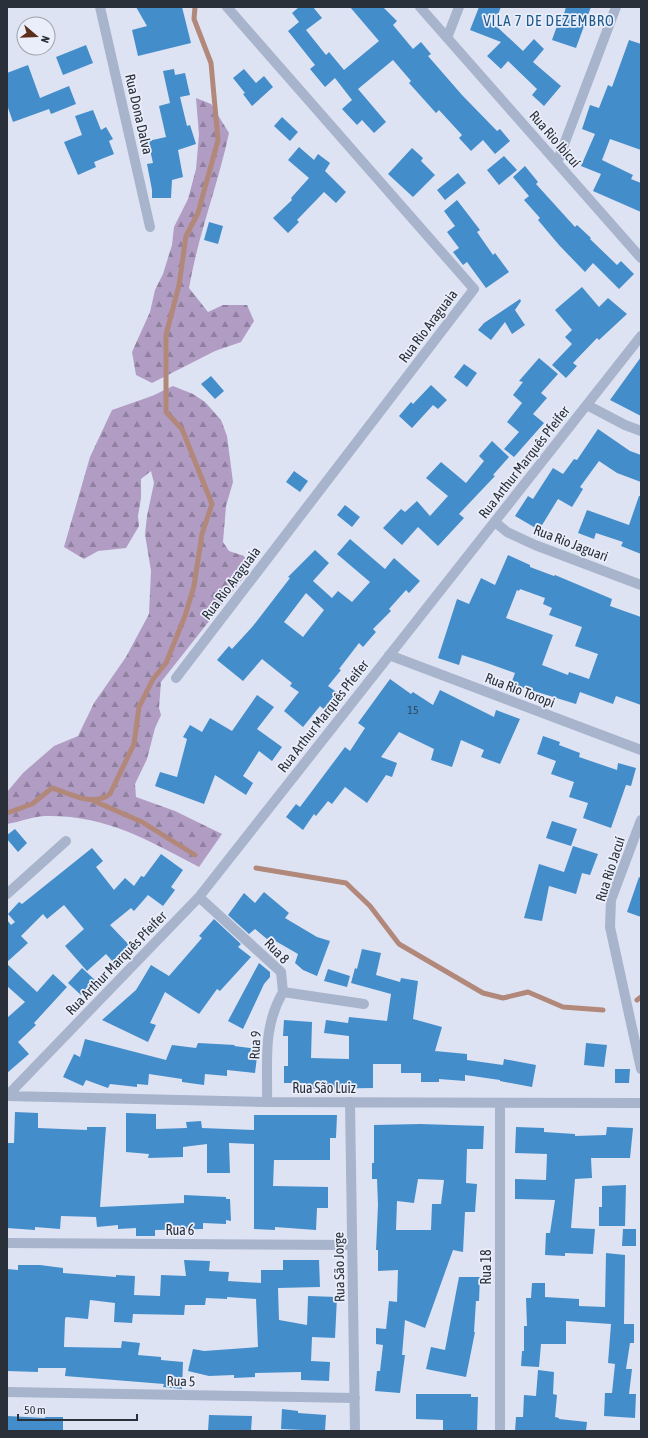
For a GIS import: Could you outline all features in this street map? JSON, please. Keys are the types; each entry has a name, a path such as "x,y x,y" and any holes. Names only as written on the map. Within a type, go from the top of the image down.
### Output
{"street":[{"name":"Rua Dona Dalva","path":"100,7 150,227"},
{"name":"Rua Rio Araguaia","path":"176,678 474,289 227,7"},
{"name":"Rua Rio Ibicuí","path":"420,7 641,258"},
{"path":"447,38 459,7"},
{"path":"557,163 616,7"},
{"name":"Rua Arthur Marquês Pfeifer","path":"7,1096 199,897 641,336"},
{"path":"587,405 625,425 641,431"},
{"name":"Rua Rio Jaguari","path":"495,522 507,532 535,545 641,585"},
{"name":"Rua Rio Toropi","path":"389,655 641,750"},
{"name":"Rua Rio Jacuí","path":"641,820 611,900 610,927 641,1069"},
{"path":"7,894 66,841"},
{"name":"Rua 8","path":"199,897 281,972 283,992"},
{"path":"283,992 364,1004"},
{"name":"Rua 9","path":"267,1102 268,1030 275,1005 283,992"},
{"name":"Rua São Luiz","path":"7,1096 267,1102 641,1103"},
{"name":"Rua São Jorge","path":"350,1102 355,1431"},
{"name":"Rua 18","path":"500,1103 500,1431"},
{"name":"Rua 6","path":"7,1243 352,1245"},
{"name":"Rua 5","path":"7,1392 355,1398"}],"green space":[{"path":"196,98 211,104 229,133 189,288 208,312 223,305 247,305 254,321 241,342 215,351 152,383 136,375 132,352 150,312 155,290 163,274 172,245 174,227 188,199 196,169 199,135"},
{"path":"173,386 193,394 205,402 221,420 227,436 233,482 226,506 223,542 229,551 244,556 247,563 244,577 161,682 159,708 161,715 155,728 147,759 135,784 136,797 175,811 222,834 199,867 126,831 88,820 46,816 7,824 7,792 23,773 54,746 78,736 94,703 126,657 149,614 151,571 145,534 154,483 151,471 141,479 141,498 138,516 139,526 126,548 98,551 84,559 64,547 90,457 112,410 152,396"}],"building":[{"path":"136,7 182,7 191,43 138,56 132,30 147,26"},
{"path":"299,7 313,7 322,18 306,30 326,55 329,52 344,70 379,41 350,7 383,7 397,21 393,25 413,49 421,42 431,54 428,56 462,95 497,131 500,129 510,141 495,154 483,140 471,151 459,138 462,135 439,110 436,113 409,83 411,81 393,60 358,89 386,122 374,133 362,120 357,125 342,109 352,100 335,78 325,87 310,69 315,65 288,31 299,22 292,13"},
{"path":"479,7 501,7 494,24 523,51 534,39 544,49 533,62 561,86 544,106 532,95 537,89 508,61 501,69 487,56 501,42 470,30"},
{"path":"566,7 591,7 576,48 552,40 557,26 560,27"},
{"path":"629,40 641,44 641,150 610,139 602,160 633,175 631,179 641,183 641,212 593,191 601,174 581,166 595,134 582,129 590,105 599,108 608,85 612,87"},
{"path":"86,45 93,63 63,75 56,57"},
{"path":"28,65 40,98 69,86 76,104 51,114 49,109 13,122 7,105 7,73"},
{"path":"174,69 175,75 185,73 190,95 180,97 187,126 190,125 196,144 178,150 183,177 172,180 171,198 152,198 147,164 153,163 148,141 166,137 159,106 170,103 163,71"},
{"path":"244,69 256,83 264,76 273,87 252,106 243,94 245,93 233,78"},
{"path":"93,110 101,130 106,127 113,139 109,141 114,154 94,162 96,167 78,175 64,142 82,135 75,116"},
{"path":"282,117 298,132 290,141 274,126"},
{"path":"299,147 314,160 318,154 330,163 325,171 346,192 336,203 324,192 297,220 299,222 288,233 273,218 292,200 291,198 309,178 288,160"},
{"path":"412,148 423,158 421,161 435,175 413,197 388,174"},
{"path":"504,156 517,170 499,185 487,170"},
{"path":"525,166 538,182 536,184 575,227 577,225 617,265 621,261 634,274 619,289 593,263 585,272 538,220 540,218 524,200 529,196 513,177"},
{"path":"458,173 466,183 445,200 437,190"},
{"path":"457,200 480,230 477,232 493,255 495,253 509,272 486,288 467,262 463,265 453,252 459,248 447,232 455,226 444,211"},
{"path":"209,222 223,226 218,244 204,240"},
{"path":"582,287 599,307 608,298 627,314 599,340 597,338 573,363 577,366 566,378 552,365 572,344 565,337 572,330 555,310"},
{"path":"520,299 521,301 515,310 525,325 512,334 505,322 491,340 478,330 484,323"},
{"path":"641,357 641,416 610,400"},
{"path":"539,358 558,374 541,393 547,398 533,414 544,423 514,457 504,449 519,432 507,422 522,403 513,395 523,382 519,381"},
{"path":"464,364 477,373 467,387 454,377"},
{"path":"211,376 224,391 215,399 201,384"},
{"path":"431,385 447,400 438,409 433,405 412,428 399,416 411,402 413,404"},
{"path":"598,429 630,451 641,455 641,482 617,473 599,461 580,487 583,489 572,507 558,499 539,530 515,516 528,496 533,499 553,468 563,474 574,459 577,460"},
{"path":"492,441 509,457 493,475 495,476 459,514 464,518 438,546 418,527 402,545 383,528 401,509 405,512 417,501 430,516 448,496 426,478 441,462 466,483 484,461 479,456"},
{"path":"294,471 308,481 300,492 286,482"},
{"path":"639,496 641,496 641,554 621,546 623,542 596,533 594,539 578,533 587,510 629,525"},
{"path":"345,505 360,517 352,527 337,515"},
{"path":"350,539 385,569 394,558 420,581 409,593 406,590 389,609 391,611 373,629 376,632 363,647 359,643 328,686 339,694 326,711 320,706 303,727 284,711 299,692 290,686 292,683 262,659 243,681 217,660 229,646 232,649 253,626 290,578 288,577 315,550 329,563 313,581 332,598 338,591 352,602 370,582 337,554","holes":["306,593 324,610 303,637 284,622"]},
{"path":"508,555 530,565 530,567 554,576 555,575 612,599 610,606 641,617 641,705 616,696 613,704 580,692 576,704 511,684 515,673 487,663 462,655 459,665 438,658 457,599 469,604 481,578 495,585","holes":["520,589 545,598 543,604 552,608 549,615 582,627 575,646 598,654 589,679 569,672 568,675 542,665 553,635 506,618 517,590 519,591"]},
{"path":"390,679 411,694 413,692 433,705 440,690 494,717 496,710 520,719 500,764 481,757 484,750 461,740 452,767 431,760 434,749 399,732 381,757 397,763 392,777 386,775 367,803 345,787 332,804 328,801 316,816 314,814 303,830 286,817 296,804 300,807 345,747 350,751 365,728 358,723"},
{"path":"257,695 274,707 257,729 282,747 272,761 259,751 243,776 253,783 246,795 215,775 204,804 155,786 160,772 177,777 187,739 183,737 190,725 202,732 210,718 232,731"},
{"path":"543,736 560,742 559,745 580,753 579,757 617,770 618,763 636,768 631,786 626,785 611,828 583,818 588,803 569,797 574,782 551,774 556,761 537,754"},
{"path":"552,821 577,829 571,846 546,838"},
{"path":"15,829 27,843 18,852 7,839 7,835"},
{"path":"573,846 598,854 590,875 582,873 576,894 549,886 542,921 524,918 539,864 564,872"},
{"path":"92,848 103,861 96,867 114,890 125,878 134,886 141,876 144,877 161,854 183,870 171,887 175,890 163,906 148,895 134,911 131,908 110,925 131,947 115,964 106,954 87,971 65,946 84,929 64,905 47,919 43,914 21,936 28,943 7,962 7,920 11,925 15,922 8,914 19,902 22,904"},
{"path":"639,877 641,878 641,917 627,912"},
{"path":"264,892 289,913 285,918 317,937 330,941 317,976 303,970 295,963 298,954 272,939 273,937 271,936 267,939 255,929 249,934 228,915 244,893 255,903"},
{"path":"214,919 241,944 238,947 251,957 220,991 217,989 199,1014 165,992 150,1023 156,1025 148,1042 102,1020 136,990 151,965 169,976 202,938 199,936"},
{"path":"362,949 381,953 376,975 400,982 401,978 418,981 413,1019 442,1027 435,1051 467,1054 467,1060 503,1065 504,1059 536,1065 532,1087 500,1080 465,1075 465,1081 439,1079 439,1082 421,1082 421,1073 401,1073 401,1064 373,1064 373,1088 306,1089 306,1083 284,1083 284,1066 288,1066 288,1036 283,1036 284,1020 312,1022 311,1058 349,1059 349,1036 324,1033 326,1020 348,1023 349,1017 387,1021 391,994 351,983 355,968 357,969"},
{"path":"259,963 270,972 270,977 264,984 243,1029 228,1021"},
{"path":"7,964 37,992 53,974 67,987 34,1023 36,1025 18,1042 29,1054 7,1073 7,1018 25,1002 7,986"},
{"path":"82,968 95,980 81,995 68,983"},
{"path":"328,969 350,976 347,987 324,981"},
{"path":"85,1039 166,1060 172,1045 196,1048 198,1043 235,1045 234,1046 258,1049 255,1073 227,1070 227,1076 205,1074 204,1085 182,1082 182,1079 149,1074 148,1085 137,1084 137,1087 110,1084 108,1088 86,1080 83,1086 63,1077 74,1054 80,1057"},
{"path":"586,1043 607,1045 604,1067 584,1065"},
{"path":"615,1069 630,1069 629,1083 615,1083"},
{"path":"15,1112 38,1113 38,1128 87,1130 87,1127 106,1127 100,1207 184,1203 184,1195 226,1197 226,1199 230,1199 231,1221 226,1220 226,1224 203,1223 203,1229 155,1230 155,1236 136,1236 136,1228 118,1229 118,1225 97,1227 96,1217 61,1216 60,1229 35,1227 35,1230 7,1228 7,1143 14,1143"},
{"path":"126,1113 156,1114 156,1129 187,1128 186,1122 201,1121 202,1128 254,1130 254,1115 337,1115 336,1138 330,1138 330,1160 274,1160 273,1186 328,1187 328,1208 317,1208 316,1230 275,1227 275,1230 254,1229 254,1144 229,1143 230,1173 207,1173 207,1144 183,1147 183,1157 148,1158 149,1154 126,1152"},
{"path":"420,1124 484,1126 483,1149 467,1149 466,1183 477,1184 475,1212 465,1212 463,1252 453,1250 425,1328 405,1320 402,1355 405,1355 400,1393 375,1391 377,1371 380,1371 383,1345 376,1344 376,1328 386,1329 389,1301 397,1302 398,1270 378,1271 378,1250 376,1250 378,1205 377,1179 372,1179 372,1163 374,1163 374,1125","holes":["418,1179 444,1180 441,1204 432,1204 431,1230 396,1230 397,1201 414,1203"]},
{"path":"516,1127 544,1128 544,1132 575,1134 575,1136 606,1135 607,1127 633,1128 630,1158 591,1158 592,1178 575,1179 571,1228 595,1229 593,1254 565,1253 565,1256 545,1255 546,1233 550,1233 555,1200 515,1199 515,1179 546,1180 547,1154 515,1153"},
{"path":"626,1185 625,1226 599,1226 599,1207 602,1207 602,1186"},
{"path":"623,1229 636,1229 636,1246 622,1246"},
{"path":"606,1253 625,1255 624,1324 634,1324 634,1343 630,1343 626,1369 632,1369 629,1394 636,1394 635,1418 604,1416 605,1393 612,1393 615,1364 608,1363 611,1324 566,1321 566,1344 541,1344 539,1367 521,1366 522,1351 524,1351 524,1326 527,1326 526,1298 531,1298 532,1283 545,1283 545,1297 579,1299 579,1306 605,1307"},
{"path":"184,1260 210,1261 209,1271 229,1272 228,1281 261,1283 261,1270 283,1270 283,1260 319,1260 320,1287 278,1288 279,1320 307,1325 308,1296 337,1297 335,1338 312,1337 311,1361 330,1362 329,1381 301,1380 301,1372 255,1373 255,1377 234,1378 234,1375 209,1376 188,1371 193,1349 204,1351 258,1347 256,1299 227,1297 227,1299 206,1298 205,1305 185,1305 184,1315 133,1314 132,1323 114,1322 115,1303 90,1300 88,1319 66,1317 65,1319 64,1347 121,1348 122,1341 140,1343 138,1355 161,1357 161,1360 183,1362 182,1389 163,1387 164,1384 65,1376 66,1368 38,1368 38,1372 7,1371 7,1269 18,1270 18,1265 40,1265 63,1268 63,1273 116,1277 116,1275 135,1276 134,1295 160,1296 161,1275 186,1276"},
{"path":"459,1277 480,1277 479,1301 476,1301 475,1332 466,1377 426,1369 431,1347 445,1350"},
{"path":"538,1370 554,1372 553,1394 557,1395 555,1417 559,1419 587,1422 586,1431 515,1431 516,1417 523,1417 524,1395 536,1396"},
{"path":"416,1394 471,1394 471,1397 478,1397 477,1431 443,1431 443,1420 416,1419"},
{"path":"282,1409 298,1411 298,1413 326,1415 325,1431 281,1429"},
{"path":"209,1415 252,1416 251,1431 208,1431"},
{"path":"7,1416 45,1418 63,1417 63,1431 7,1431"}],"waterway":[{"path":"7,813 32,804 52,788 74,796 89,799 103,798 110,794 134,744 139,707 153,679 166,663 185,616 194,586 202,534 212,504 182,429 166,412 166,335 179,285 186,236 198,213 218,140 211,63 194,19 195,7"},
{"path":"94,801 142,822 195,855"},
{"path":"256,868 346,883 370,906 399,944 483,993 503,998 528,992 563,1007 603,1010"},
{"path":"637,1000 641,997"}],"district":[{"name":"VILA 7 DE DEZEMBRO","path":"549,20"}]}
